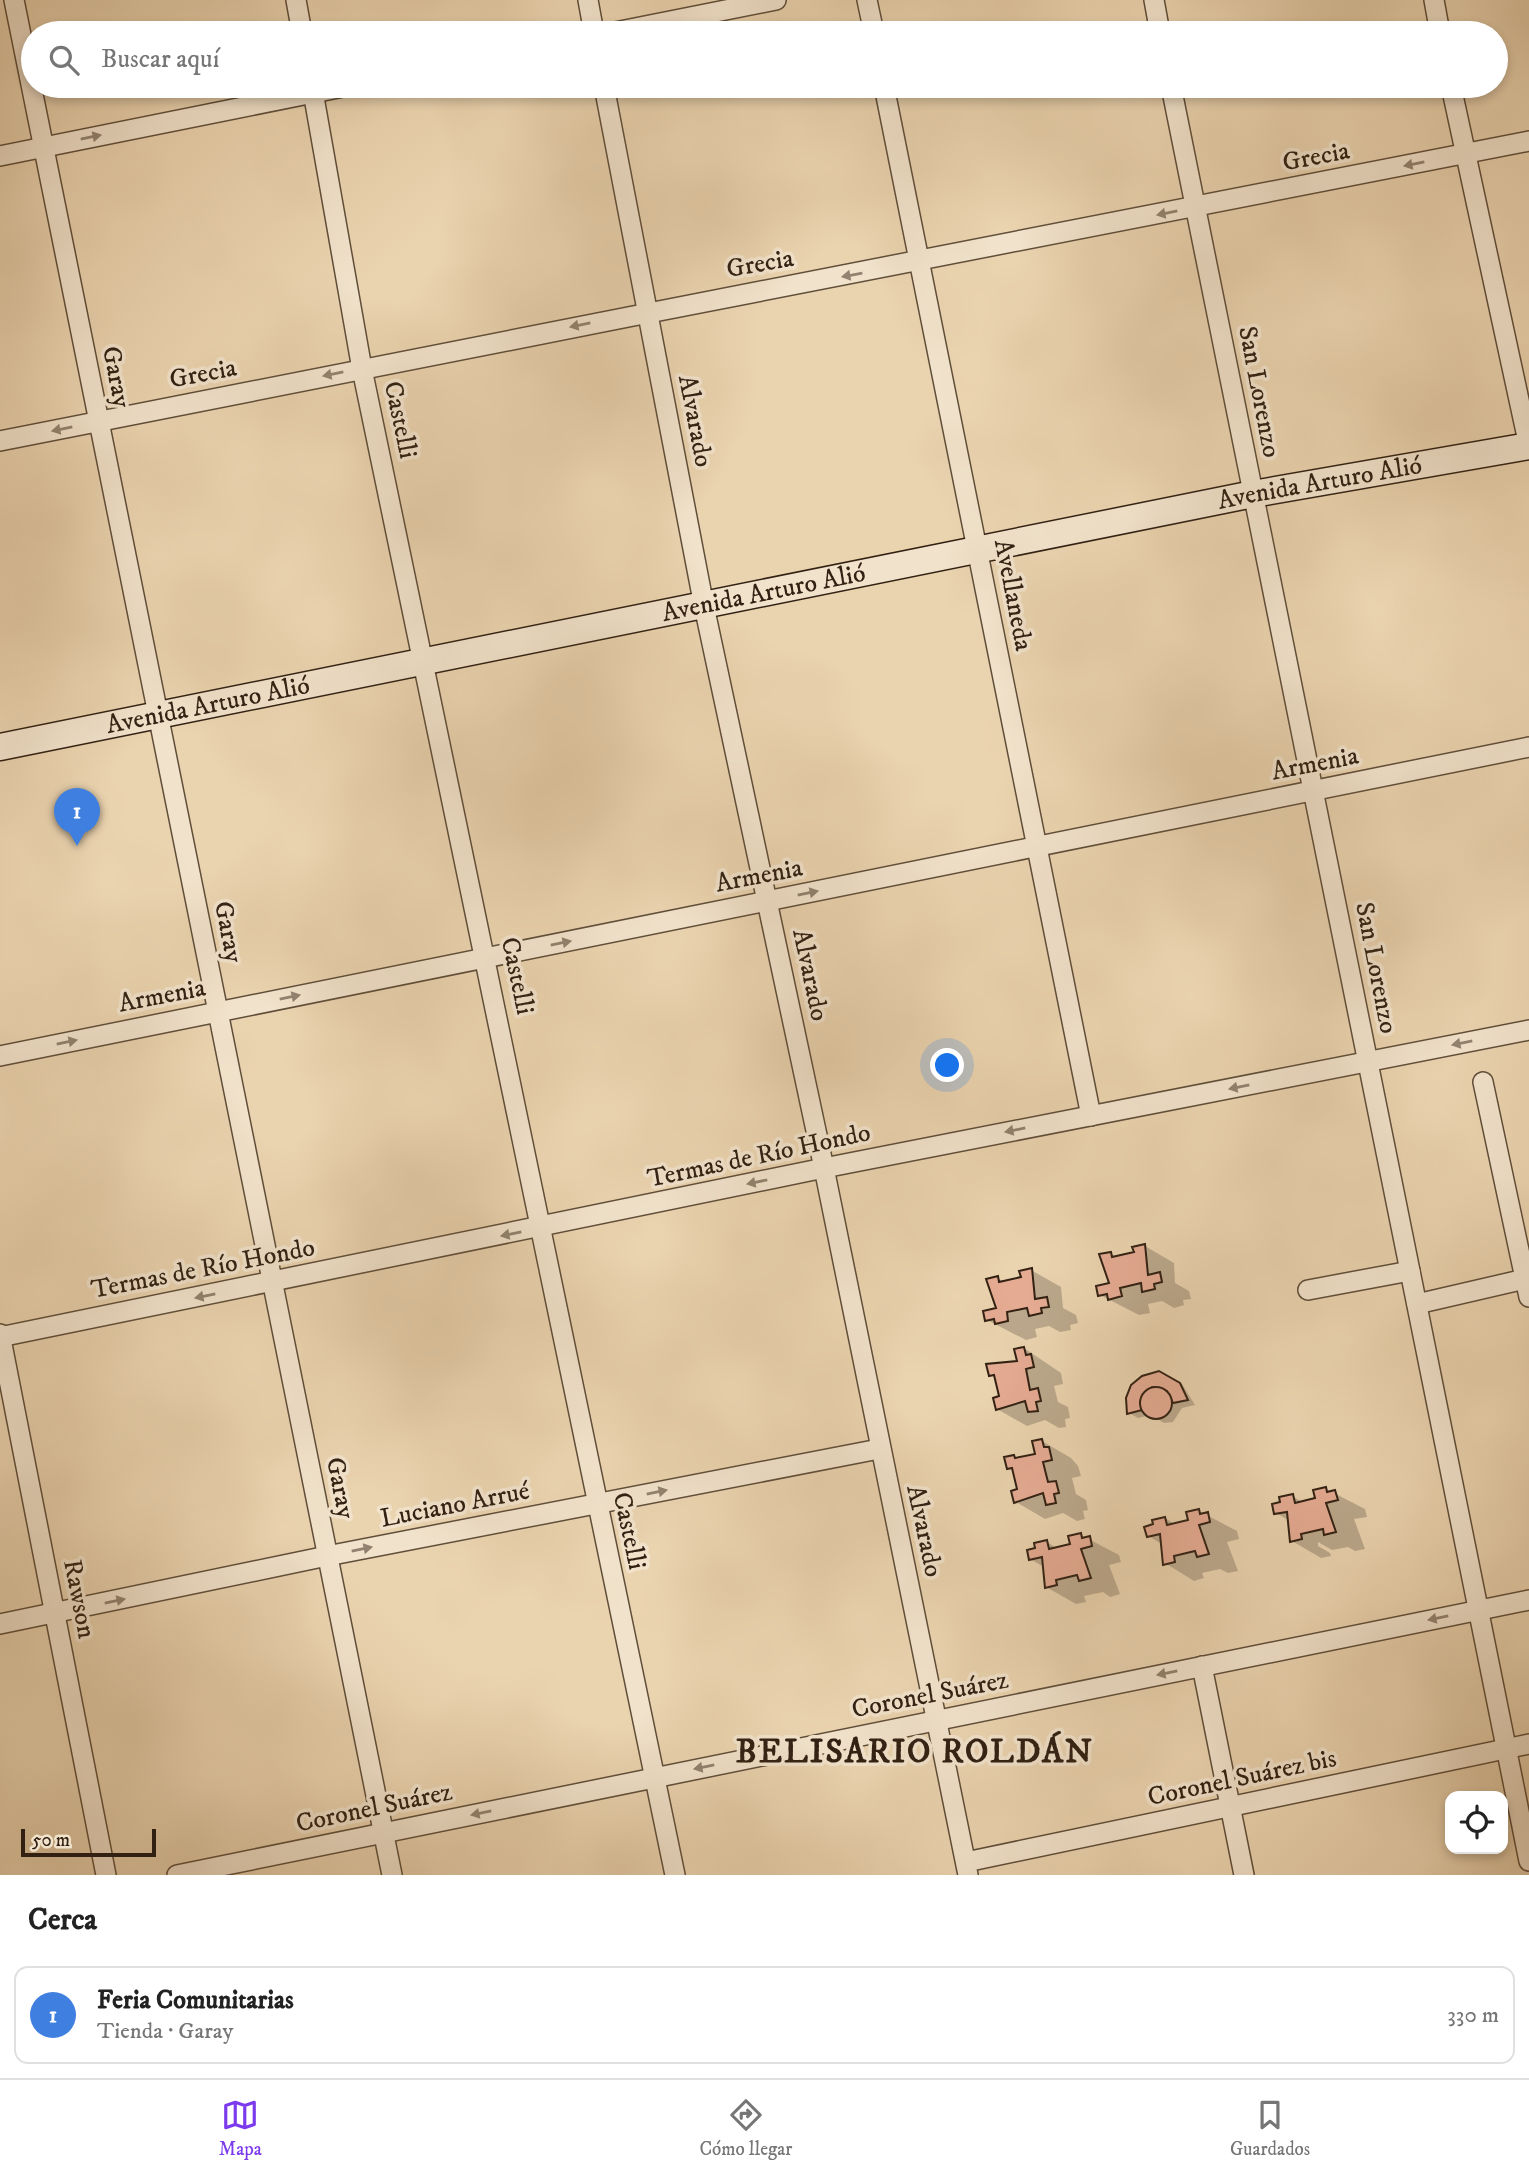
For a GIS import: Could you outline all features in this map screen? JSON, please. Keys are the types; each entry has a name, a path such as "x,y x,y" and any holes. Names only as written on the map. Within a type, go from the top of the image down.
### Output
{"main road":[{"name":"Avenida Arturo Alió","path":"0,747 1253,494 1529,446"}],"street":[{"name":"Garay","path":"14,0 21,35"},
{"path":"296,0 300,21"},
{"path":"588,0 592,21"},
{"path":"670,21 776,0"},
{"path":"867,0 871,21"},
{"path":"1154,0 1158,21"},
{"path":"1434,0 1438,21"},
{"name":"Garay","path":"33,98 392,1875"},
{"path":"0,156 271,98"},
{"name":"Castelli","path":"315,98 362,369 425,661 596,1504 675,1875"},
{"name":"Alvarado","path":"606,98 704,606 824,1168 879,1449 967,1869"},
{"name":"Avellaneda","path":"886,98 1091,1116"},
{"name":"San Lorenzo","path":"1173,98 1529,1861"},
{"path":"1453,98 1529,446"},
{"name":"Grecia","path":"0,442 647,311 919,263 1529,141"},
{"name":"Armenia","path":"0,1056 1529,747"},
{"name":"Termas de Río Hondo","path":"0,1336 542,1228 824,1168 1529,1030"},
{"path":"1417,1304 1527,1288 1483,1082"},
{"path":"1308,1290 1410,1271"},
{"name":"Rawson","path":"0,1336 106,1875"},
{"name":"Luciano Arrué","path":"0,1624 327,1556 879,1449"},
{"name":"Coronel Suárez","path":"177,1875 1529,1600"},
{"path":"1202,1666 1244,1875"},
{"name":"Coronel Suárez bis","path":"967,1869 1230,1807 1529,1744"}],"building":[{"path":"1145,1244 1148,1275 1160,1272 1162,1282 1154,1284 1155,1289 1142,1292 1141,1283 1120,1288 1122,1296 1108,1300 1107,1294 1098,1296 1096,1286 1109,1283 1099,1254 1111,1252 1112,1257 1134,1252 1132,1247"},
{"path":"1032,1268 1035,1299 1047,1297 1049,1307 1041,1308 1042,1313 1029,1316 1027,1308 1007,1312 1008,1321 995,1324 994,1319 985,1321 983,1311 996,1308 986,1279 998,1276 999,1282 1021,1277 1019,1271"},
{"path":"1024,1347 1026,1355 1031,1354 1034,1367 1026,1369 1030,1390 1038,1388 1041,1401 1036,1402 1038,1411 1028,1412 1025,1401 996,1410 993,1398 999,1396 994,1375 989,1376 986,1364 1017,1361 1014,1349"},
{"path":"1159,1371 1180,1383 1188,1400 1173,1403 1167,1391 1152,1387 1141,1399 1142,1410 1127,1414 1126,1398 1131,1385 1142,1376"},
{"path":"1156,1387 1167,1392 1172,1403 1167,1414 1156,1419 1145,1414 1140,1403 1145,1392"},
{"path":"1042,1439 1044,1447 1049,1447 1052,1460 1043,1462 1048,1482 1056,1481 1059,1493 1054,1494 1056,1503 1046,1505 1043,1493 1014,1503 1011,1491 1017,1489 1012,1468 1007,1469 1004,1457 1035,1454 1032,1441"},
{"path":"1326,1487 1327,1492 1335,1490 1338,1500 1326,1503 1336,1532 1324,1535 1323,1529 1301,1534 1302,1539 1290,1542 1287,1512 1274,1514 1272,1504 1280,1502 1279,1497 1293,1494 1295,1503 1315,1498 1313,1490"},
{"path":"1199,1509 1200,1514 1208,1512 1210,1522 1199,1525 1209,1554 1197,1557 1195,1551 1174,1556 1175,1562 1163,1565 1160,1534 1147,1537 1144,1527 1153,1524 1152,1520 1165,1517 1167,1525 1188,1520 1186,1512"},
{"path":"1081,1533 1082,1538 1090,1536 1092,1546 1081,1549 1091,1578 1079,1581 1077,1575 1056,1580 1057,1585 1045,1588 1042,1557 1029,1560 1027,1550 1035,1548 1034,1543 1047,1540 1049,1549 1070,1544 1068,1536"}],"place":[{"name":"Feria Comunitarias","path":"77,846"}],"district":[{"name":"BELISARIO ROLDÁN","path":"915,1752"}]}
